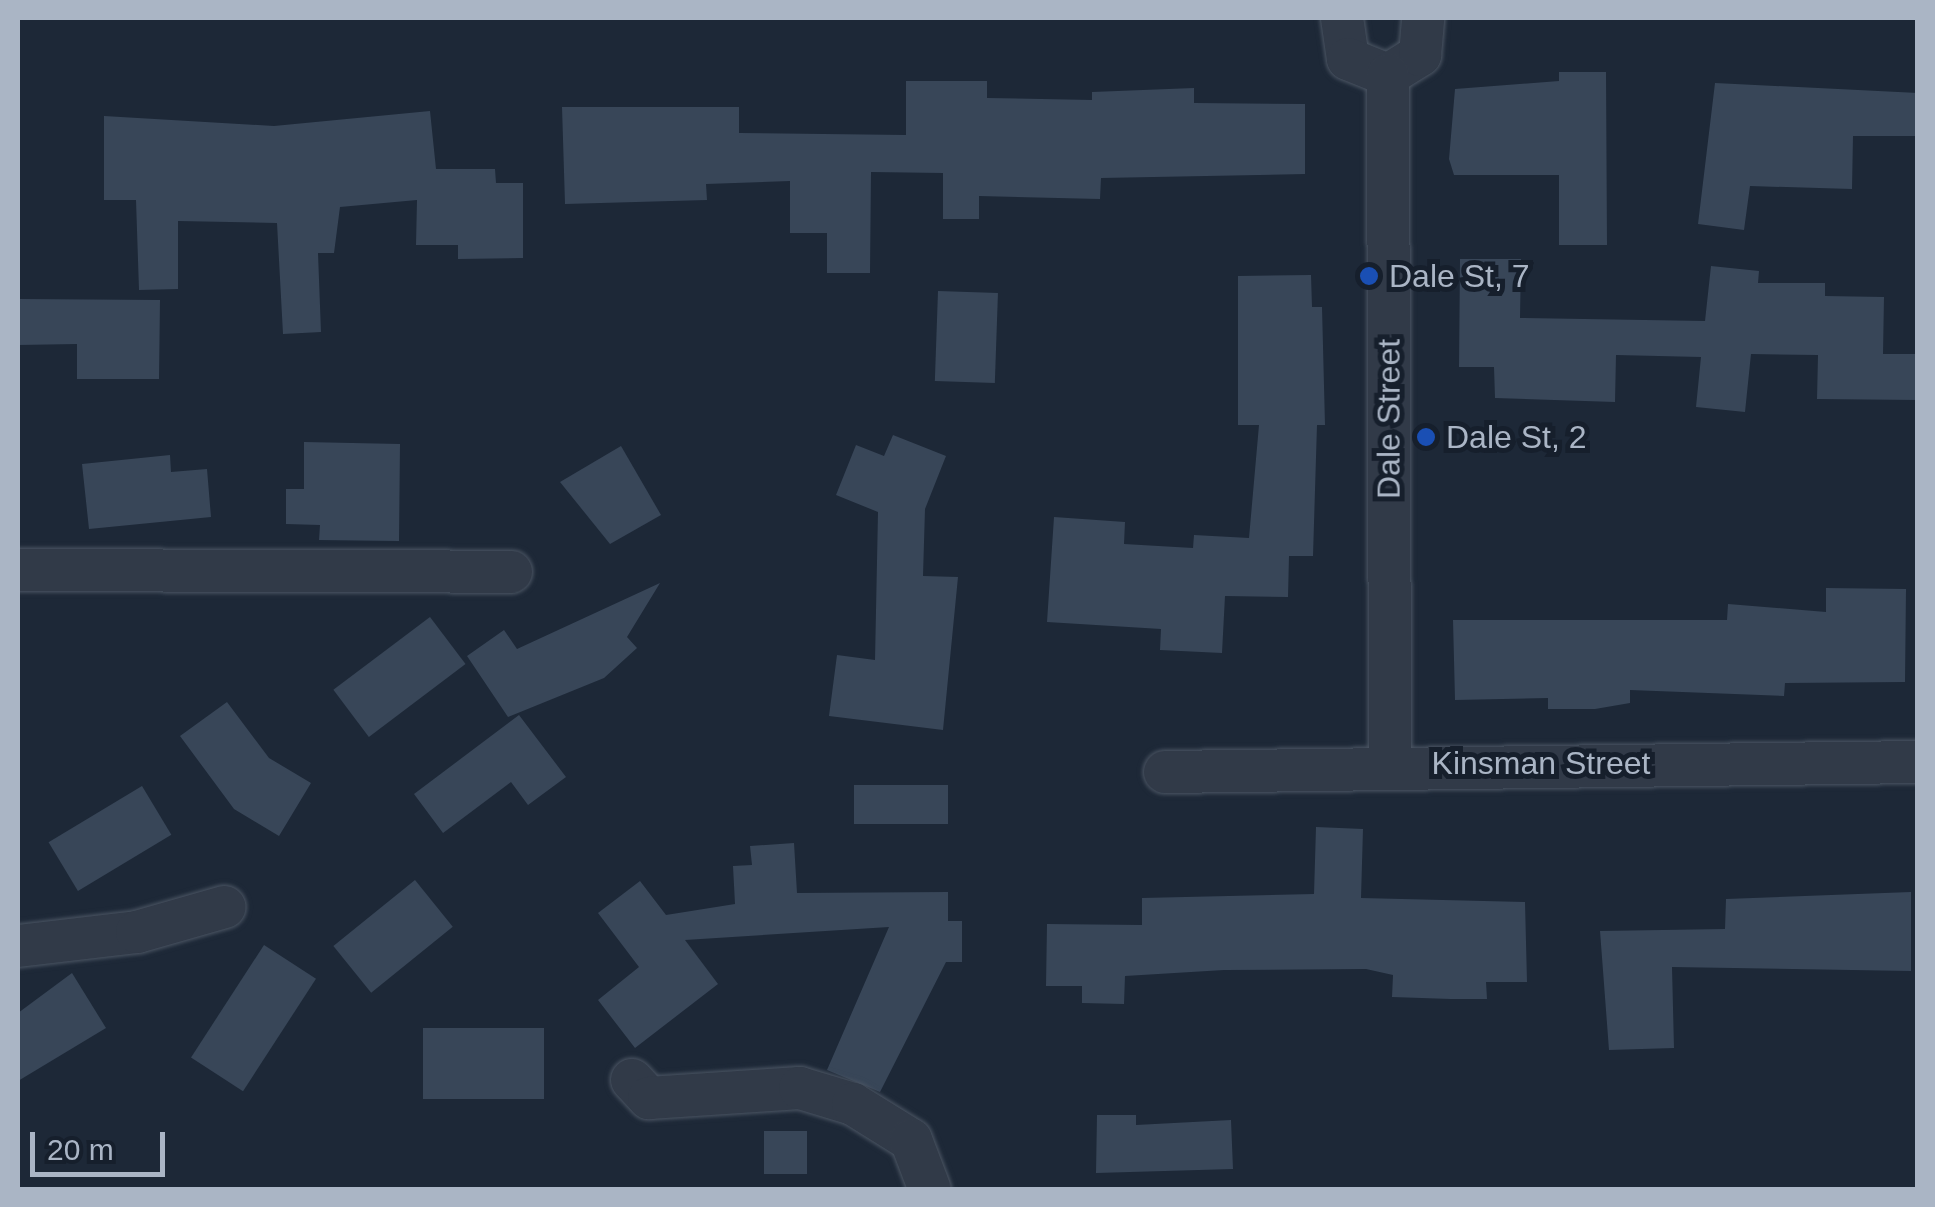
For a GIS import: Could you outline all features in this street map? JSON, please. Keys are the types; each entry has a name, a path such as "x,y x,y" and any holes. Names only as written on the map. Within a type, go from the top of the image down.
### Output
{"street":[{"path":"1342,18 1348,59 1388,75 1420,55 1423,18"},
{"name":"Dale Street","path":"1388,75 1390,763"},
{"path":"18,570 510,572"},
{"name":"Kinsman Street","path":"1165,772 1390,763 1918,762"},
{"path":"18,946 138,932 225,907"},
{"path":"632,1080 649,1098 800,1088 852,1104 911,1140 930,1190"}],"building":[{"path":"1559,72 1606,72 1607,245 1559,245 1559,175 1454,175 1449,159 1455,89 1559,81"},
{"path":"906,81 987,81 987,98 1092,100 1092,92 1194,88 1194,103 1305,104 1305,174 1101,178 1100,199 979,196 979,219 943,219 943,173 871,172 870,273 827,273 827,233 790,233 790,181 706,184 707,200 565,204 562,107 739,107 739,133 906,135"},
{"path":"1715,83 1918,93 1918,136 1853,136 1852,189 1750,186 1744,230 1698,224"},
{"path":"430,111 436,169 495,169 496,183 523,183 523,258 458,259 458,245 416,245 417,200 340,207 334,253 318,253 321,332 283,334 277,223 178,221 178,289 139,290 136,200 104,200 104,116 274,126"},
{"path":"1460,259 1521,259 1520,318 1705,321 1711,266 1759,271 1758,283 1825,283 1825,296 1884,297 1883,354 1918,354 1918,400 1817,399 1818,355 1751,354 1745,412 1696,407 1701,357 1616,355 1615,402 1495,398 1494,367 1459,367"},
{"path":"1311,275 1312,307 1322,307 1325,425 1317,425 1313,556 1289,556 1288,597 1225,596 1222,653 1160,650 1161,629 1047,622 1054,517 1125,522 1124,544 1193,548 1194,535 1249,538 1259,425 1238,425 1238,276"},
{"path":"938,291 998,293 995,383 935,381"},
{"path":"18,299 160,300 159,379 77,379 77,344 18,345"},
{"path":"893,435 946,456 925,509 923,576 958,577 943,730 829,716 837,655 875,660 878,512 836,495 856,445 884,456"},
{"path":"304,442 400,444 399,541 319,540 320,525 286,524 286,489 304,489"},
{"path":"621,446 661,515 610,544 560,482"},
{"path":"170,455 171,472 207,469 211,517 89,529 82,464"},
{"path":"660,583 627,637 637,648 604,678 508,717 467,656 504,630 517,649"},
{"path":"1826,588 1906,589 1905,682 1785,683 1784,696 1630,690 1630,703 1595,709 1548,709 1548,698 1455,700 1453,620 1727,620 1728,604 1826,612"},
{"path":"430,617 466,664 369,737 333,690"},
{"path":"227,702 269,758 311,783 279,836 234,809 180,736"},
{"path":"519,715 566,777 528,805 511,782 443,833 414,794"},
{"path":"854,785 948,785 948,824 854,824"},
{"path":"142,786 171,835 78,891 49,842"},
{"path":"1316,827 1363,829 1361,898 1525,902 1527,982 1486,982 1487,999 1392,997 1393,975 1366,969 1224,970 1125,976 1124,1004 1082,1003 1082,986 1046,986 1047,924 1142,925 1142,898 1314,894"},
{"path":"794,843 797,893 948,892 948,921 962,921 962,962 946,962 880,1092 827,1070 889,927 685,940 718,984 635,1048 598,1000 639,967 598,913 640,881 666,915 735,904 733,866 752,865 750,846"},
{"path":"415,880 453,927 371,993 333,946"},
{"path":"1911,892 1911,971 1672,967 1674,1048 1609,1050 1600,931 1725,929 1726,899"},
{"path":"264,945 316,979 243,1091 191,1057"},
{"path":"72,973 106,1028 18,1081 18,1013"},
{"path":"423,1028 544,1028 544,1099 423,1099"},
{"path":"1097,1115 1136,1115 1136,1125 1231,1120 1233,1169 1096,1173"},
{"path":"764,1131 807,1131 807,1174 764,1174"}],"place":[{"name":"Dale St, 7","path":"1369,276"},
{"name":"Dale St, 2","path":"1426,437"}]}
